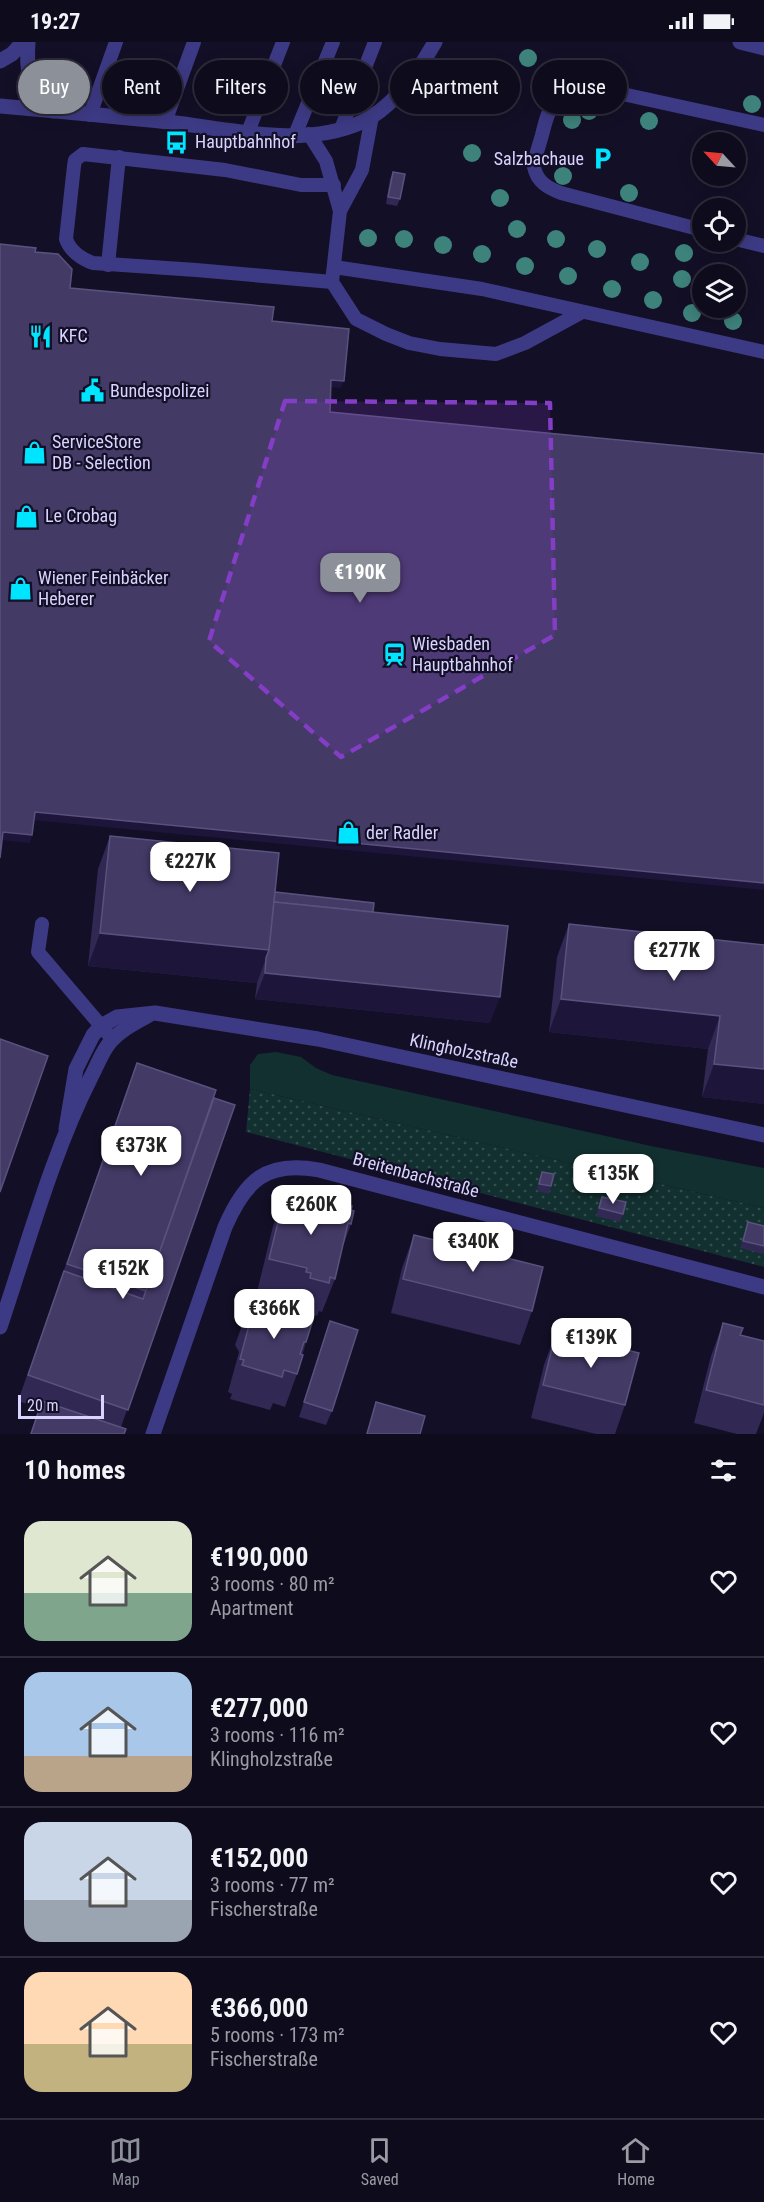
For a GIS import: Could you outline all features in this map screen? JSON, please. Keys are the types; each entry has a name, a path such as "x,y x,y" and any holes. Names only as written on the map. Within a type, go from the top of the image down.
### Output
{"street":[{"path":"0,61 12,54 23,42"},
{"path":"27,60 28,42"},
{"path":"740,42 764,48"},
{"path":"81,114 248,132 302,135 341,129 372,116 408,83 435,44"},
{"path":"0,106 18,108"},
{"path":"0,1327 4,1300 66,1129 100,1058 112,1039 126,1027 155,1013"},
{"name":"Klingholzstraße","path":"101,1026 117,1017 155,1013 318,1039 764,1135"},
{"path":"66,1129 76,1069 86,1048 101,1026"},
{"name":"Breitenbachstraße","path":"153,1434 230,1216 247,1187 267,1172 287,1167 319,1170 764,1287"}],"lane":[{"path":"90,115 116,42"},
{"path":"165,122 194,42"},
{"path":"248,132 283,42"},
{"path":"333,42 302,135 324,156 334,185 340,211 332,282 356,318 409,343 440,349 496,354 525,343 582,312"},
{"path":"341,129 375,42"},
{"path":"692,227 561,193 544,184 535,174 534,167 548,111 567,91 586,86 764,125"},
{"path":"340,211 362,170 372,116"},
{"path":"332,282 108,265 86,261 71,249 66,239 75,160 83,154 225,170 301,185 334,185"},
{"path":"108,265 119,157"},
{"path":"746,242 764,246"},
{"path":"334,267 482,289 764,352"},
{"path":"42,924 38,952 112,1039"}],"highlighted area":[{"path":"285,401 550,403 555,635 341,757 209,641"}],"green space":[{"path":"276,1052 301,1057 316,1068 332,1075 651,1146 764,1168 764,1208 250,1089 250,1065 258,1054"},
{"path":"250,1089 764,1208 764,1267 246,1132"}],"building":[{"path":"393,172 405,174 400,199 388,197"},
{"name":"Wiesbaden Hauptbahnhof","path":"0,244 36,248 35,252 58,254 72,269 70,288 274,307 272,321 349,329 344,381 331,380 330,412 764,454 764,883 35,812 32,835 3,832 0,858"},
{"path":"110,836 279,853 269,950 100,933"},
{"path":"275,892 374,903 373,912 274,902"},
{"path":"274,902 508,926 500,997 265,973"},
{"path":"569,924 764,945 764,1069 714,1064 720,1016 561,999"},
{"path":"0,1039 48,1056 0,1192"},
{"path":"137,1063 216,1090 146,1291 67,1264"},
{"path":"214,1098 235,1105 128,1410 28,1375 64,1271 143,1299"},
{"path":"542,1172 554,1174 551,1186 539,1184"},
{"path":"291,1192 307,1196 308,1205 332,1210 333,1203 336,1204 336,1202 352,1206 351,1210 354,1211 351,1224 348,1223 335,1279 330,1277 329,1283 310,1278 311,1273 306,1272 307,1268 269,1259 285,1193 291,1194"},
{"path":"602,1197 626,1202 623,1214 599,1208"},
{"path":"748,1222 764,1226 764,1246 743,1241"},
{"path":"414,1235 543,1267 532,1311 403,1279"},
{"path":"258,1300 266,1302 269,1310 283,1315 284,1311 293,1313 292,1317 312,1323 300,1354 303,1355 297,1374 284,1370 282,1377 242,1365 244,1360 240,1359 251,1318 247,1312 250,1303"},
{"path":"330,1321 358,1330 332,1411 304,1402"},
{"path":"723,1323 743,1328 740,1335 764,1341 764,1405 706,1390"},
{"path":"556,1332 639,1353 625,1405 543,1385"},
{"path":"42,1401 126,1429 124,1434 31,1434"},
{"path":"376,1402 425,1416 420,1434 367,1434"}],"place":[{"name":"Hauptbahnhof","path":"177,142"},
{"name":"Salzbachaue","path":"602,159"},
{"name":"KFC","path":"41,336"},
{"name":"Bundespolizei","path":"92,391"},
{"name":"ServiceStore DB - Selection","path":"34,452"},
{"name":"Le Crobag","path":"27,516"},
{"name":"Wiener Feinbäcker Heberer","path":"20,588"},
{"name":"Wiesbaden Hauptbahnhof","path":"394,654"},
{"name":"der Radler","path":"348,833"}]}
